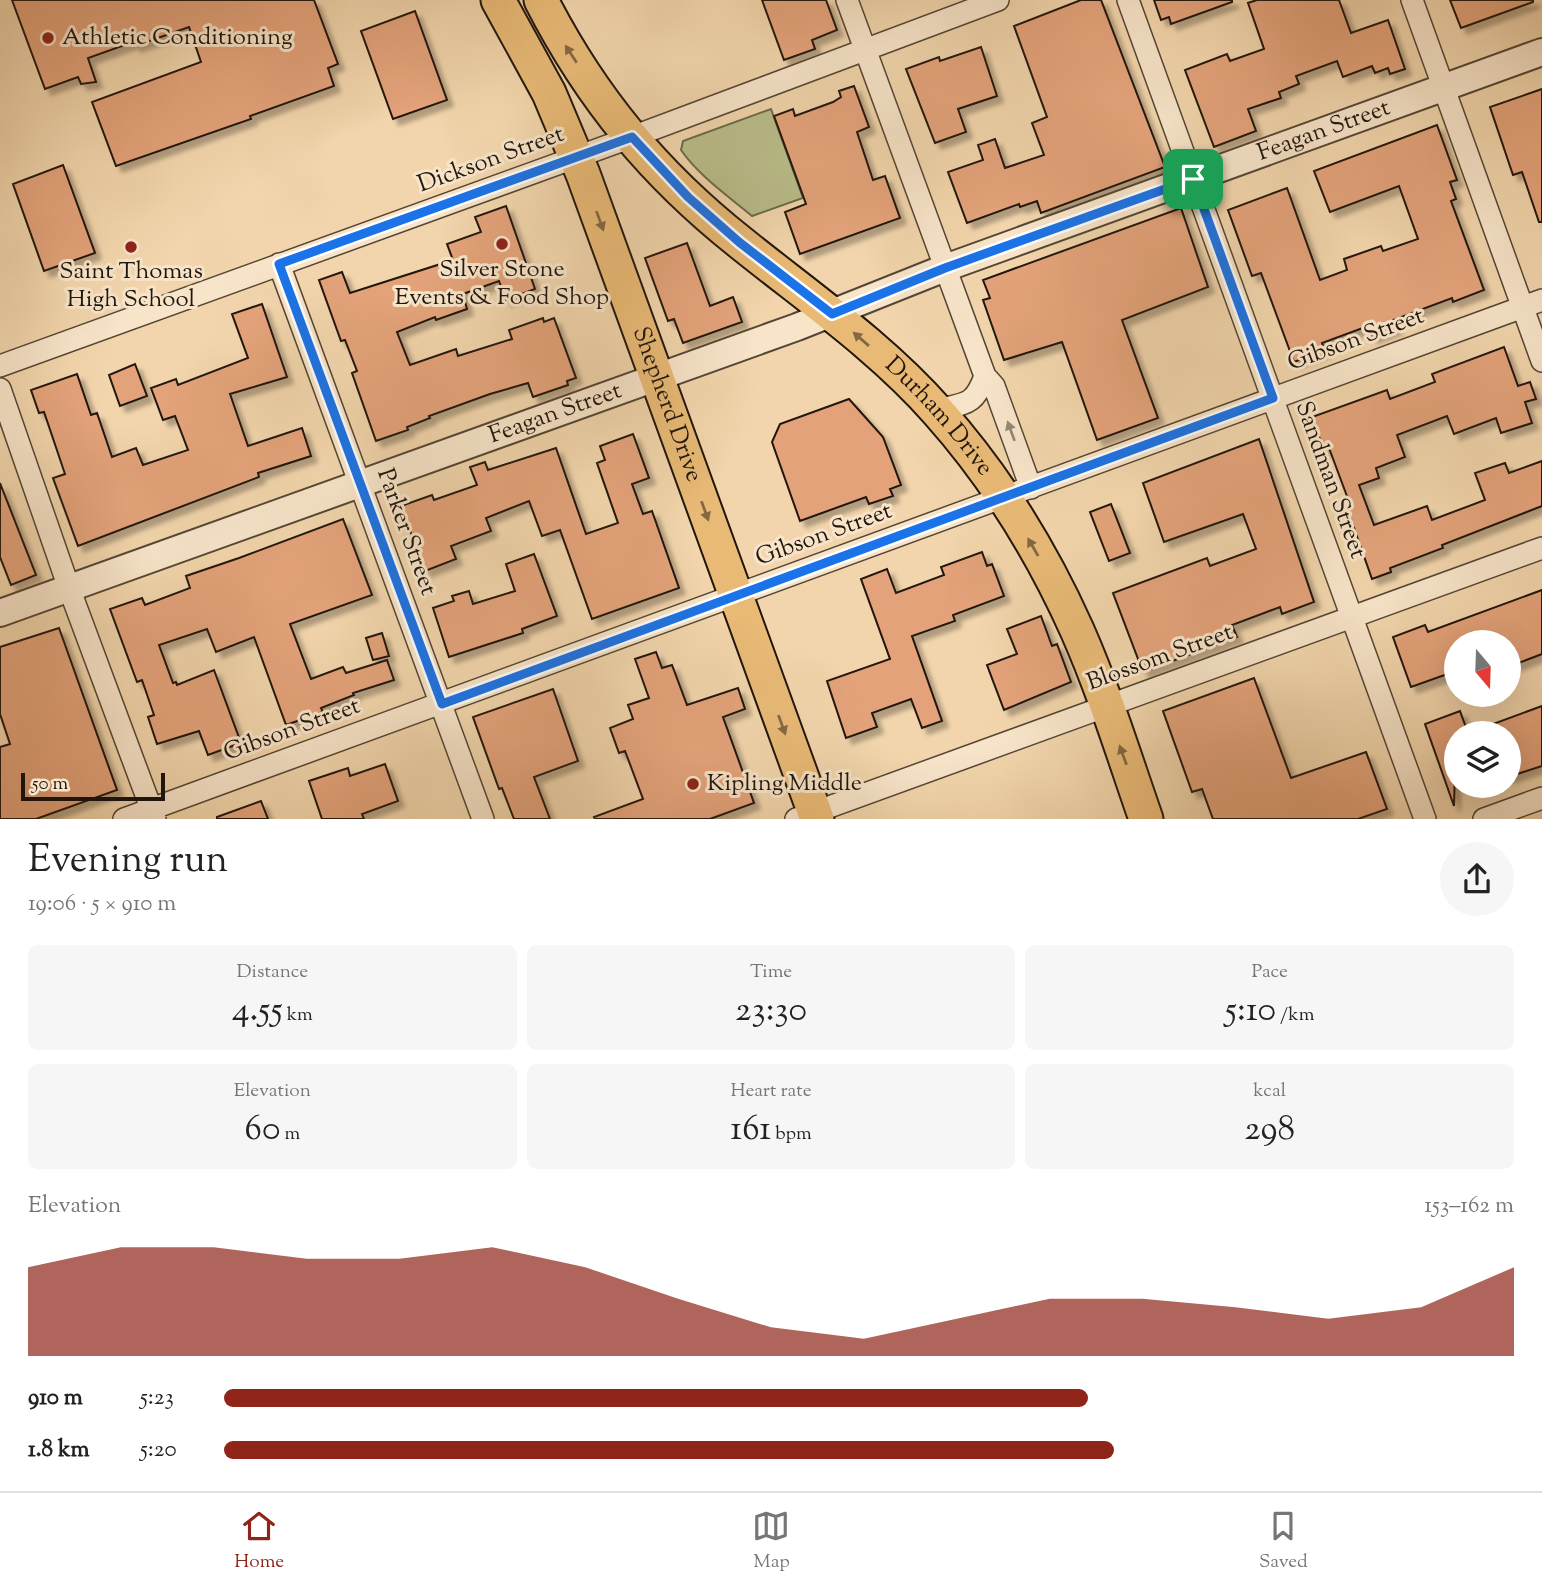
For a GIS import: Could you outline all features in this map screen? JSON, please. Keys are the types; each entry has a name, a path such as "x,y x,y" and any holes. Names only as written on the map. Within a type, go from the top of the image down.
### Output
{"main road":[{"name":"Shepherd Drive","path":"498,0 548,93 576,157 736,595 809,817"},
{"path":"541,0 562,41 593,89 632,137"},
{"name":"Durham Drive","path":"632,137 688,197 739,242 886,360 1018,493 1046,570 1077,631 1146,819"}],"street":[{"path":"848,0 985,376 994,386 1018,493"},
{"name":"Dickson Street","path":"0,366 632,137 998,0"},
{"name":"Sandman Street","path":"1128,0 1425,819"},
{"path":"1412,0 1443,88 1532,304 1542,361"},
{"name":"Feagan Street","path":"0,613 832,314 945,268 1542,52"},
{"name":"Parker Street","path":"279,264 483,819"},
{"name":"Gibson Street","path":"124,819 153,814 736,595 1532,304"},
{"path":"937,410 973,399 979,393 985,376"},
{"path":"0,389 69,588 153,814"},
{"name":"Blossom Street","path":"809,817 1105,706 1542,548"},
{"path":"1484,819 1542,798"}],"green space":[{"path":"771,109 803,198 752,216 705,177 681,150 683,141"}],"building":[{"path":"12,0 314,0 338,64 328,68 334,86 250,116 251,119 116,166 92,102 201,62 189,27 135,46 133,42 88,58 96,82 81,84 78,77 45,89"},
{"path":"762,0 826,0 837,30 812,40 815,49 784,60"},
{"path":"1081,0 1101,0 1165,167 1041,213 1037,201 1020,207 1019,204 967,223 948,172 983,160 978,145 995,139 1005,168 1044,155 1032,123 1047,117 1014,26"},
{"path":"1154,0 1232,2 1171,24 1169,17 1161,20"},
{"path":"1257,0 1339,0 1351,33 1388,20 1405,69 1390,74 1388,68 1375,73 1372,66 1343,77 1337,61 1296,76 1299,84 1279,92 1281,98 1248,109 1256,131 1214,147 1185,70 1227,54 1230,61 1264,49 1248,3"},
{"path":"1450,0 1533,0 1533,2 1461,28"},
{"path":"415,11 447,100 393,119 361,31"},
{"path":"981,47 997,96 958,109 966,132 935,143 906,69 939,57 940,61"},
{"path":"854,86 869,127 857,132 873,180 885,176 900,218 800,254 785,212 806,204 774,116 793,109 795,116 833,102 841,97 839,91"},
{"path":"1542,89 1542,222 1539,222 1522,172 1513,175 1490,107"},
{"path":"1437,125 1457,180 1450,182 1456,199 1451,201 1484,290 1453,302 1452,298 1393,320 1396,328 1372,337 1368,326 1322,343 1325,350 1294,362 1261,273 1252,276 1228,210 1287,188 1320,280 1347,270 1344,259 1381,246 1383,251 1418,239 1399,186 1330,212 1314,171"},
{"path":"63,165 95,253 44,271 13,184"},
{"path":"506,206 535,289 506,300 499,281 463,294 467,309 436,320 435,317 397,332 410,365 456,349 458,356 512,339 509,330 543,318 544,322 554,318 576,378 567,381 568,385 533,397 528,383 490,394 429,416 430,418 407,427 408,430 376,441 352,373 357,371 345,340 341,341 319,280 342,272 350,293 453,260 447,244 481,232 475,217"},
{"path":"1181,208 1208,287 1122,320 1158,418 1097,440 1062,342 1004,360 983,300 990,298 983,280"},
{"path":"687,243 710,306 733,297 742,322 683,343 674,319 668,321 645,258"},
{"path":"262,304 287,377 230,394 248,446 302,428 311,456 258,473 259,477 78,546 53,478 65,474 44,412 39,413 31,390 77,374 91,415 97,413 112,457 136,448 143,465 188,450 175,416 163,420 151,388 176,379 178,385 248,358 232,314"},
{"path":"1504,347 1518,386 1530,382 1536,399 1525,402 1532,423 1501,433 1496,418 1454,434 1447,416 1397,435 1405,457 1376,468 1379,478 1359,485 1374,525 1427,506 1432,520 1485,500 1475,473 1505,463 1509,473 1542,461 1542,506 1442,545 1443,548 1390,568 1391,572 1372,579 1347,508 1351,507 1329,448 1324,450 1312,417 1387,390 1390,399 1435,382 1432,374"},
{"path":"135,364 147,396 120,406 109,375"},
{"path":"849,399 883,437 901,485 890,489 893,496 869,504 866,497 800,521 772,442 780,424"},
{"path":"633,434 649,478 632,484 643,514 652,511 679,588 592,619 560,530 542,536 529,501 486,518 491,531 451,546 456,559 425,571 401,506 432,495 434,500 477,485 470,467 485,462 488,470 556,448 586,534 618,523 597,463 605,460 600,446"},
{"path":"1259,439 1314,602 1282,614 1280,607 1232,625 1237,637 1143,672 1113,593 1207,558 1210,566 1256,549 1243,514 1164,542 1143,483"},
{"path":"0,483 36,575 11,585 0,557"},
{"path":"1111,504 1130,553 1109,561 1090,512"},
{"path":"343,519 372,595 290,624 311,679 343,667 346,673 387,660 394,680 353,693 354,695 321,708 323,712 286,725 254,637 216,652 207,629 159,645 173,683 176,682 177,685 214,670 241,743 208,755 199,731 157,744 148,717 154,715 142,680 137,682 110,609 142,598 145,605 190,588 186,576"},
{"path":"982,552 987,566 992,564 1004,596 953,615 955,621 912,636 942,721 922,728 911,699 872,713 877,727 846,738 827,681 890,659 861,579 887,569 896,593 944,575 941,567"},
{"path":"534,554 557,616 522,629 523,633 449,657 433,608 454,601 452,596 469,591 473,604 515,591 506,564"},
{"path":"1542,590 1542,654 1521,662 1521,630 1444,630 1444,675 1411,687 1393,637 1425,625 1428,632"},
{"path":"1041,616 1052,646 1057,644 1071,682 1004,710 987,665 1017,654 1007,629"},
{"path":"59,628 117,790 36,819 0,819 0,747 10,744 0,714 0,647"},
{"path":"382,633 389,656 373,660 366,638"},
{"path":"656,652 662,668 672,665 687,705 738,688 745,709 723,717 754,803 710,819 595,819 594,817 643,799 625,751 619,753 610,728 633,719 628,705 649,698 635,659"},
{"path":"1254,678 1291,778 1366,752 1387,809 1358,819 1213,819 1202,789 1192,792 1163,711"},
{"path":"553,689 578,761 534,777 550,819 514,819 502,788 499,789 473,717"},
{"path":"1542,706 1542,766 1521,773 1521,721 1501,721"},
{"path":"1460,711 1464,721 1444,721 1444,778 1425,724"},
{"path":"385,764 398,801 362,814 364,819 322,819 309,781 348,768 350,776"},
{"path":"261,801 268,819 217,819 217,817"}],"place":[{"name":"Athletic Conditioning","path":"48,38"},
{"name":"Silver Stone Events & Food Shop","path":"502,244"},
{"name":"Saint Thomas High School","path":"131,247"},
{"name":"Kipling Middle","path":"693,784"}],"route":[{"path":"632,137 688,197 739,242 832,314 945,268 1193,179 1273,398 442,704 279,264 632,137"}]}
